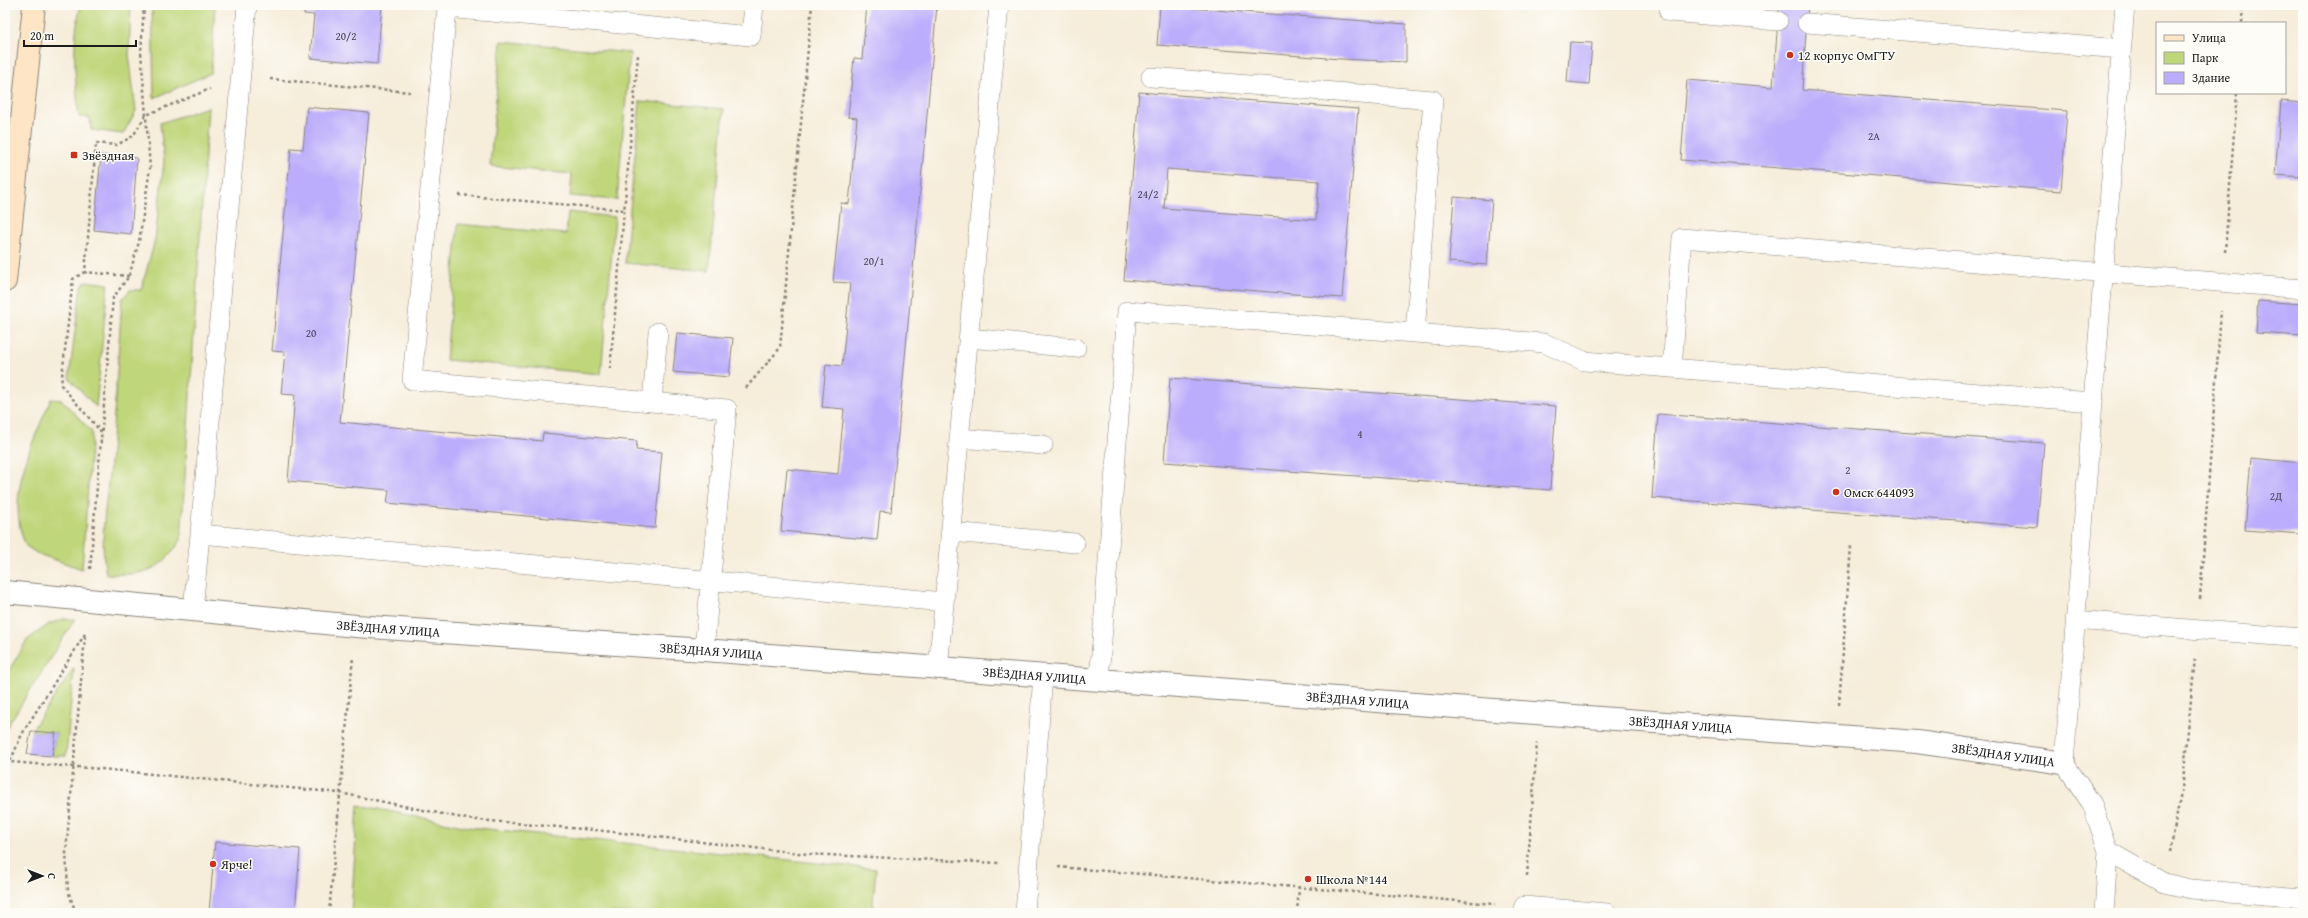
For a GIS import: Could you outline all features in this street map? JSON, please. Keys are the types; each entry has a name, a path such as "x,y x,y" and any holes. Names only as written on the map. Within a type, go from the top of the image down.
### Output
{"main road":[{"path":"5,281 34,5"}],"street":[{"name":"ЗВЁЗДНАЯ УЛИЦА","path":"5,592 356,626 704,650 1540,715 1917,742 2064,762"}],"lane":[{"path":"193,611 242,76 247,5"},
{"path":"704,650 727,409 412,380 447,8 751,36 754,5"},
{"path":"938,669 999,5"},
{"path":"1669,5 1669,12 1778,21"},
{"path":"2104,913 2108,851 2092,804 2064,762 2125,5"},
{"path":"1807,23 2121,49"},
{"path":"1151,77 1433,100 1415,333"},
{"path":"1672,368 1682,238 2303,289"},
{"path":"1099,680 1127,311 1544,343 1584,361 2092,402"},
{"path":"652,402 658,332"},
{"path":"969,338 1076,348"},
{"path":"960,438 1043,445"},
{"path":"951,532 1075,543"},
{"path":"200,534 944,602"},
{"path":"2075,620 2303,638"},
{"path":"1025,913 1043,676"},
{"path":"2108,851 2164,883 2191,889 2303,898"},
{"path":"1524,910 1607,913"}],"path":[{"path":"76,913 68,891 66,852 113,298 130,276 140,242 150,168 141,52 144,5"},
{"path":"727,409 780,348 812,5"},
{"path":"2242,22 2243,5"},
{"path":"607,398 641,26"},
{"path":"85,272 96,143 117,145 133,136 146,115 242,76 439,95"},
{"path":"2164,883 2183,782 2198,629 2237,94"},
{"path":"430,192 624,210"},
{"path":"102,433 61,385 73,279 85,272 130,276"},
{"path":"1837,736 1852,546"},
{"path":"329,913 356,626"},
{"path":"85,634 22,734 10,762 74,766 340,794 468,819 605,831 807,854 1028,865 1299,887 1524,910 1540,715"},
{"path":"1297,913 1299,887"}],"green space":[{"path":"81,5 131,5 129,54 136,111 123,134 91,130 90,118 79,117 75,75 75,47"},
{"path":"152,5 215,5 211,73 154,98"},
{"path":"501,41 630,53 617,200 570,196 572,174 490,166"},
{"path":"640,101 724,109 709,271 625,263"},
{"path":"208,107 181,540 173,551 158,566 150,570 131,574 106,574 103,533 112,443 122,299 130,290 141,290 155,240 164,161 160,123"},
{"path":"568,212 615,217 601,374 446,360 458,224 566,234"},
{"path":"86,281 108,284 96,407 69,378 81,286"},
{"path":"51,399 62,400 92,432 82,569 38,554 26,546 20,527 18,509 19,490 23,471 36,434"},
{"path":"64,619 75,619 5,730 5,677 27,640 49,624"},
{"path":"74,668 66,756 52,756 56,733 31,731"},
{"path":"358,805 468,827 876,869 872,913 351,913"}],"building":[{"path":"305,5 382,5 377,64 310,58 314,15 304,14"},
{"path":"867,5 937,5 891,512 880,511 877,540 781,531 787,469 838,474 844,409 822,407 826,364 842,366 850,283 833,282 841,203 849,204 857,118 848,117 854,58 862,59"},
{"path":"1779,5 1808,5 1802,90 2067,111 2061,191 1681,160 1687,80 1773,87"},
{"path":"1160,6 1406,24 1406,62 1341,59 1157,45"},
{"path":"1570,42 1592,43 1589,84 1567,82"},
{"path":"1139,92 1358,109 1342,298 1124,280","holes":["1167,169 1319,181 1316,220 1164,208"]},
{"path":"2281,101 2303,103 2303,177 2275,175"},
{"path":"307,107 369,113 340,422 542,441 543,433 637,441 636,450 662,452 655,528 387,503 389,490 288,481 295,395 281,394 285,352 272,351 291,148 303,149"},
{"path":"101,155 137,158 131,234 94,230"},
{"path":"1454,197 1492,200 1487,265 1449,262"},
{"path":"2258,301 2303,304 2303,336 2256,333"},
{"path":"677,333 733,338 729,377 673,372"},
{"path":"1170,378 1556,406 1550,490 1164,462"},
{"path":"1658,414 2044,443 2037,527 1652,498"},
{"path":"2251,458 2303,463 2303,534 2245,530"},
{"path":"31,731 56,733 52,756 27,754"},
{"path":"215,842 300,849 295,913 209,913"}],"place":[{"name":"12 корпус ОмГТУ","path":"1790,55"},
{"name":"Звёздная","path":"74,155"},
{"name":"Омск 644093","path":"1836,492"},
{"name":"Ярче!","path":"213,864"},
{"name":"Школа №144","path":"1308,879"}]}
